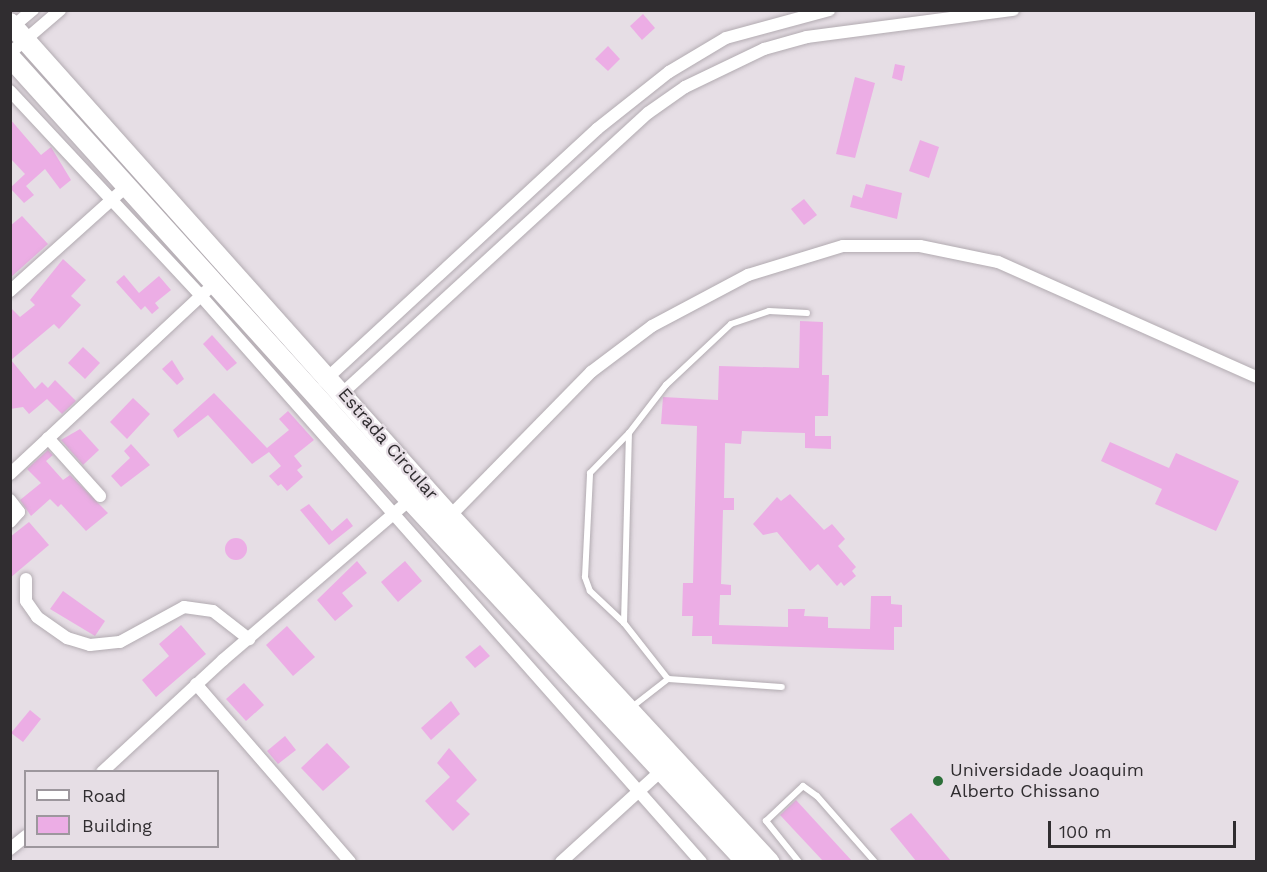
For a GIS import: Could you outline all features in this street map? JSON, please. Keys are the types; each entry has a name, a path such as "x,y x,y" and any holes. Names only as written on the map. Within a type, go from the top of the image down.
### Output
{"main road":[{"name":"Estrada Circular","path":"16,30 329,377 450,516 627,711 769,861"},
{"path":"10,55 321,397 410,500 746,861"}],"street":[{"path":"10,55 16,30 33,10"},
{"path":"16,30 60,10"},
{"path":"829,10 735,35 669,72 597,129 329,377 321,397 344,394 648,113 685,87 764,49 807,37 1013,10"},
{"path":"10,92 201,296 700,861"},
{"path":"10,291 109,199 127,186"},
{"path":"450,516 591,372 652,326 748,275 843,246 920,246 998,262 1255,375"},
{"path":"10,474 216,282"},
{"path":"48,438 100,496"},
{"path":"10,500 19,512 10,522"},
{"path":"103,770 196,684 410,500"},
{"path":"27,579 26,601 37,617 67,638 90,645 120,642 164,615 191,606 213,610 249,639"},
{"path":"196,684 350,861"},
{"path":"561,861 662,770"},
{"path":"10,849 24,838"}],"lane":[{"path":"668,679 624,623 590,591 585,578 586,489 600,459 629,433 666,386 731,324 769,311 807,313"},
{"path":"624,623 629,433"},
{"path":"627,711 668,679 782,687"},
{"path":"799,861 766,821 803,786 817,796 875,861"}],"building":[{"path":"643,14 655,28 642,40 630,26"},
{"path":"608,46 620,59 608,71 595,59"},
{"path":"895,64 905,66 902,81 892,78"},
{"path":"855,77 875,83 855,158 836,154"},
{"path":"10,119 41,155 51,147 71,180 60,189 45,169 26,186 34,195 24,203 10,188 25,174 10,158"},
{"path":"920,140 939,147 929,178 909,171"},
{"path":"866,184 902,193 897,219 850,207 853,195 862,198"},
{"path":"804,199 817,215 804,225 791,209"},
{"path":"22,216 48,244 10,278 10,226"},
{"path":"63,259 86,280 71,296 81,305 59,329 54,324 11,360 35,389 42,382 48,388 55,380 76,401 62,414 47,399 29,414 23,407 10,409 10,307 20,317 35,305 30,300"},
{"path":"124,275 139,293 159,276 171,290 155,303 159,308 152,314 145,306 141,310 116,282"},
{"path":"800,321 823,322 822,375 829,375 828,416 815,416 815,436 831,436 831,449 805,448 805,433 742,431 741,444 725,443 724,498 734,498 734,510 723,510 721,584 731,585 731,595 720,595 719,625 788,627 788,609 805,609 804,616 828,617 828,628 870,629 871,596 891,596 891,604 902,605 902,627 894,627 894,650 712,644 712,636 692,636 693,616 682,616 683,583 693,583 697,426 661,424 663,397 718,400 719,366 799,368"},
{"path":"212,335 237,363 227,371 203,344"},
{"path":"83,347 100,363 85,379 68,363"},
{"path":"172,360 184,379 177,385 162,369"},
{"path":"214,393 267,448 289,430 279,419 288,411 314,440 294,456 302,466 297,470 303,477 287,491 281,484 278,486 269,476 281,466 269,452 252,464 208,415 178,438 173,430"},
{"path":"133,398 150,414 127,439 110,422"},
{"path":"80,429 99,450 83,465 61,440"},
{"path":"1110,442 1169,468 1176,453 1239,481 1216,531 1155,504 1162,489 1101,461"},
{"path":"131,444 150,465 121,487 111,476 130,458 124,451"},
{"path":"48,450 53,455 46,461 63,480 70,475 108,513 86,531 61,504 58,507 50,499 31,516 20,500 41,483 27,469"},
{"path":"790,494 824,530 832,524 845,539 838,546 856,567 852,571 856,576 844,586 841,582 837,586 818,564 810,571 777,532 763,535 753,524 777,497 781,501"},
{"path":"309,504 332,531 347,518 353,526 329,545 300,510"},
{"path":"29,522 49,545 10,578 10,537"},
{"path":"236,538 244,541 247,549 244,557 236,560 228,557 225,549 228,541"},
{"path":"357,561 367,573 342,593 353,606 335,621 317,600"},
{"path":"405,561 422,581 398,602 381,582"},
{"path":"63,591 105,621 95,636 50,609"},
{"path":"181,625 206,654 156,697 142,680 169,656 159,644"},
{"path":"287,626 315,657 293,676 266,645"},
{"path":"480,645 490,656 475,668 465,657"},
{"path":"244,683 264,705 246,721 226,699"},
{"path":"451,701 460,714 431,740 421,728"},
{"path":"30,710 41,719 23,742 11,733"},
{"path":"285,736 296,750 278,764 267,751"},
{"path":"327,743 350,767 323,791 301,768"},
{"path":"449,748 477,780 456,801 470,814 453,831 425,801 450,777 437,763"},
{"path":"796,800 852,861 823,861 780,815"},
{"path":"911,813 951,861 916,861 890,829"}],"place":[{"name":"Universidade Joaquim Alberto Chissano","path":"938,781"}]}
